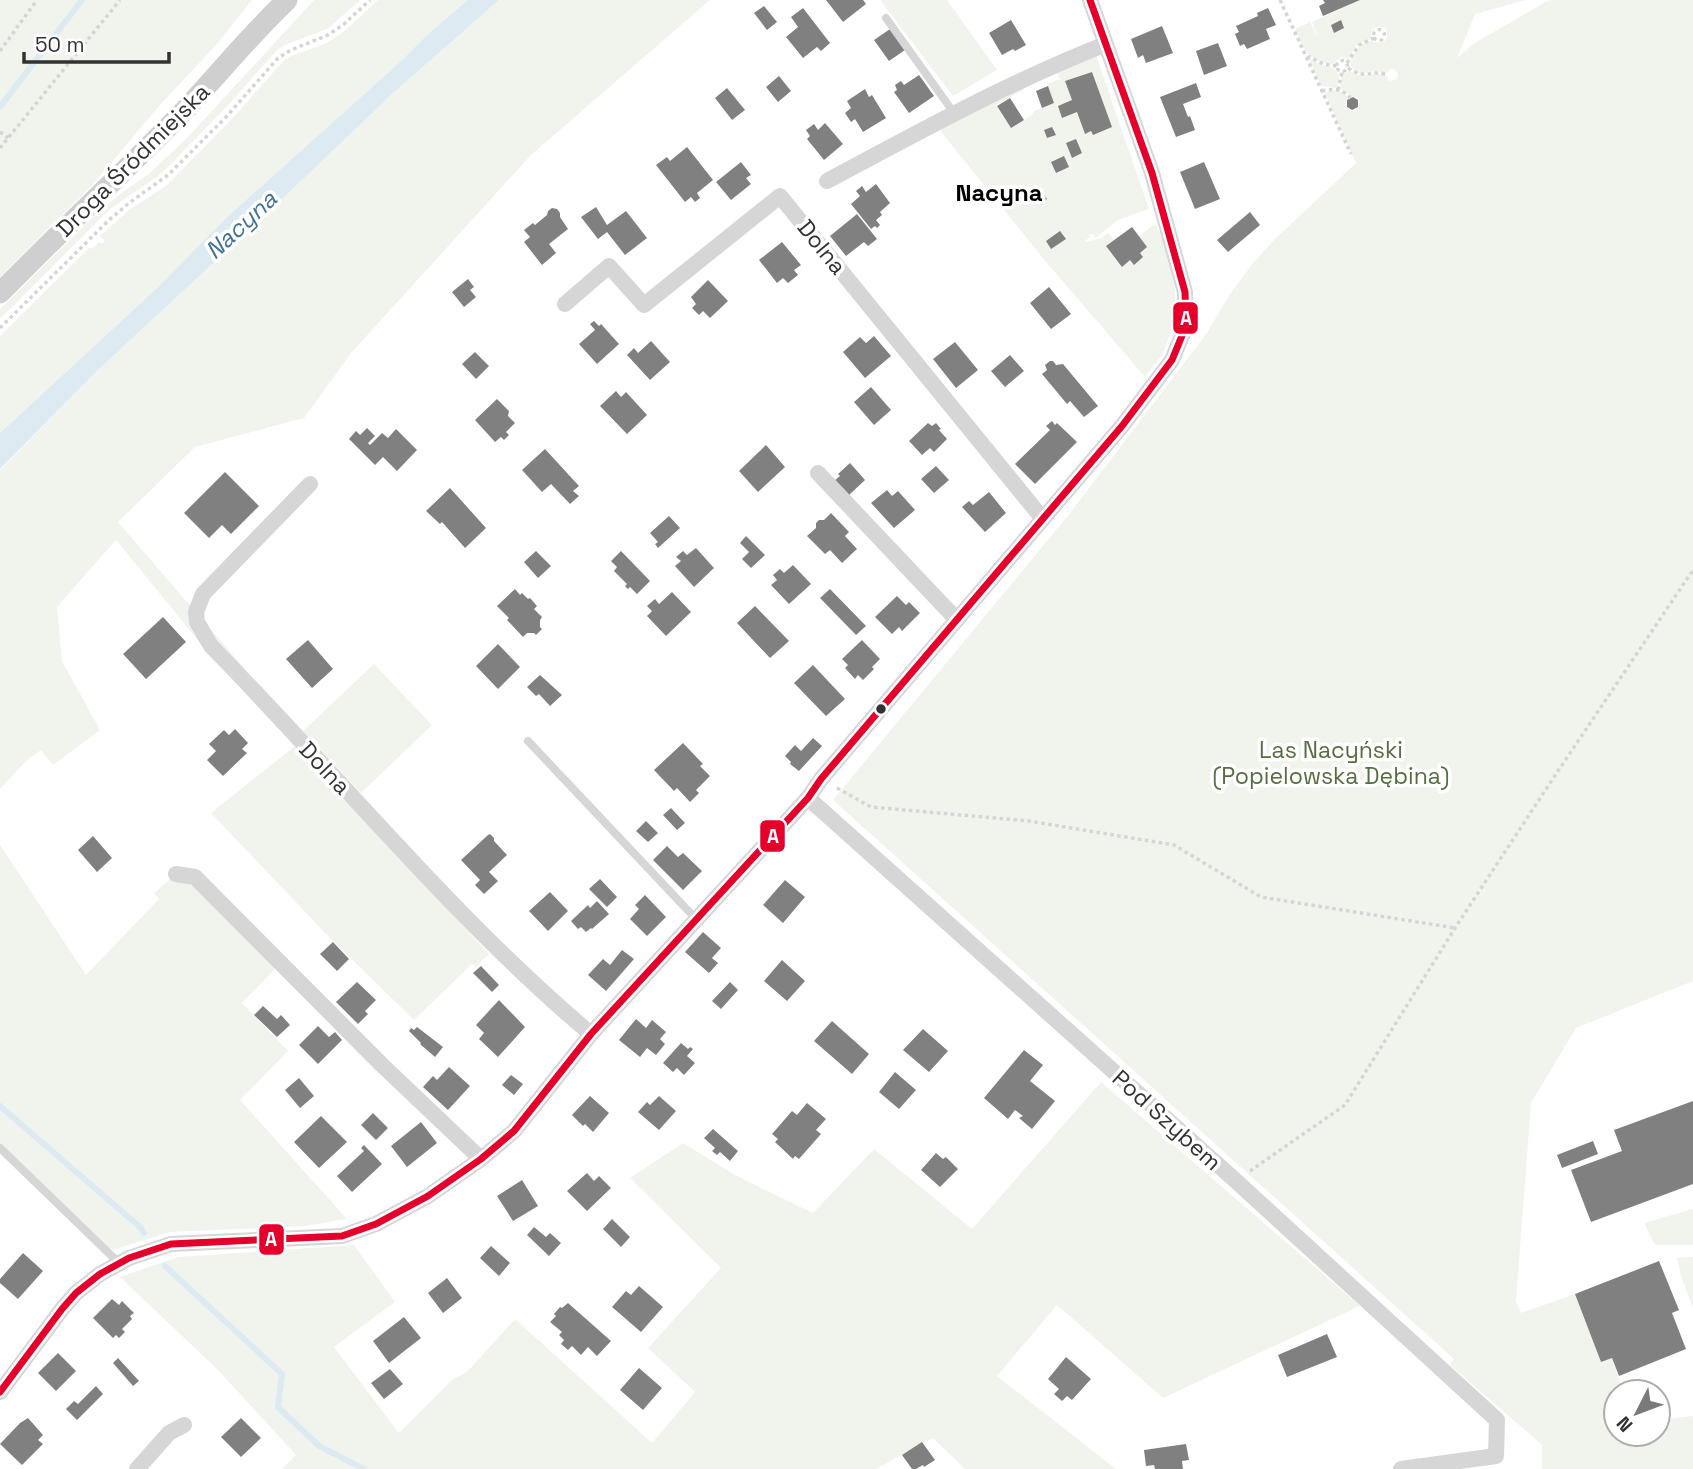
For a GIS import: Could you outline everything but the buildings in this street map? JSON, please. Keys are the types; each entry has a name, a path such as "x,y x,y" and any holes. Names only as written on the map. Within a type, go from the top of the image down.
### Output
{"main road":[{"name":"Droga Śródmiejska","path":"262,24 277,0"},
{"name":"Droga Śródmiejska","path":"0,293 176,118 287,0"}],"street":[{"path":"0,1392 76,1293 119,1263 171,1244 342,1236 376,1224 428,1196 481,1159 514,1131 591,1034 808,798 821,779 1122,426 1172,360 1186,326 1185,292 1152,173 1090,0"},
{"path":"828,181 954,113 1056,64 1106,44"},
{"name":"Dolna","path":"565,304 609,266 645,305 780,196 1043,519"},
{"path":"818,473 957,620"},
{"name":"Dolna","path":"310,484 203,594 196,612 197,622 211,646 414,863 530,979 591,1034"},
{"name":"Pod Szybem","path":"808,798 1236,1181 1497,1420 1496,1456 1401,1469"},
{"path":"176,874 195,877 382,1065 481,1159"},
{"path":"137,1469 169,1433 184,1425"}],"lane":[{"path":"886,18 954,113"},
{"path":"528,741 696,919"},
{"path":"0,1148 119,1263"}],"path":[{"path":"0,51 37,0"},
{"path":"0,148 120,0"},
{"path":"0,328 109,220 168,176 227,116 278,58 328,35 370,0"},
{"path":"1280,0 1351,154"},
{"path":"1338,90 1342,72 1359,45 1374,38"},
{"path":"1307,58 1337,66"},
{"path":"1337,66 1341,61 1359,75 1374,72 1385,74"},
{"path":"1337,66 1342,72"},
{"path":"1322,91 1338,90 1351,99"},
{"path":"0,132 8,138"},
{"path":"1236,1181 1345,1105 1455,928 1693,570"},
{"path":"821,779 871,807 1029,821 1174,845 1261,897 1455,928"}],"green space":[{"path":"0,0 252,0 217,44 160,105 94,183 0,277"},
{"path":"314,0 361,0 327,29 277,50 169,166 110,209 0,319 0,309 95,215 150,173 188,137"},
{"path":"378,0 468,0 226,218 157,288 0,433 0,336 90,247 92,249 99,242 102,244 105,241 100,236 129,210 166,186 230,121 285,59 333,39"},
{"path":"499,0 710,0 531,155 352,352 304,418 195,447 118,522 245,669 210,655 116,540 57,607 62,661 100,730 53,765 41,750 27,760 0,789 0,470 100,368 392,94"},
{"path":"880,0 947,0 997,70 953,96"},
{"name":"Las Nacyński (Popielowska Dębina)","path":"1360,0 1526,0 1475,14 1457,58 1473,44 1549,0 1693,0 1693,981 1576,1028 1531,1103 1516,1301 1521,1313 1575,1294 1601,1362 1612,1358 1618,1378 1602,1378 1602,1448 1672,1448 1672,1418 1693,1416 1693,1469 1542,1469 1542,1445 1450,1365 1454,1359 833,800 1070,513 1207,333 1228,297 1253,263 1356,163 1325,93 1334,90 1343,93 1348,97 1345,105 1353,110 1358,108 1360,101 1340,88 1342,75 1350,71 1359,75 1386,75 1389,81 1397,79 1398,73 1394,69 1386,73 1359,73 1350,62 1364,43 1384,42 1387,31 1384,27 1376,27 1371,32 1371,39 1357,44 1348,59 1341,57 1333,64 1312,57 1304,48 1295,29 1310,22 1319,40 1312,22"},
{"path":"1096,55 1149,209 1118,220 1097,237 1089,234 1090,237 1085,241 1101,238 1108,233 1114,240 1132,227 1139,236 1156,225 1171,259 1175,291 1174,325 1162,355 1145,377 1046,262 937,127 1016,86 1025,89 996,105 1011,128 1034,111 1054,103 1047,84 1060,79 1056,70"},
{"path":"1311,59 1333,68 1339,75 1337,88 1321,86"},
{"path":"374,664 432,725 361,793 303,731"},
{"path":"295,746 489,954 476,967 472,964 414,1020 329,937 211,813"},
{"path":"0,845 86,975 159,899 154,893 176,874 195,877 276,968 242,1003 288,1051 240,1100 347,1219 305,1226 169,1232 113,1250 93,1238 0,1144"},
{"path":"1101,1082 1360,1306 1163,1398 1057,1305 997,1376 1116,1469 965,1469 933,1438 876,1469 282,1469 296,1455 218,1370 120,1277 178,1257 354,1245 395,1302 334,1347 399,1433 453,1379 467,1372 515,1319 652,1443 695,1392 648,1348 721,1268 630,1178 683,1143 735,1175 813,1213 874,1149 972,1229"},
{"path":"1693,1209 1693,1245 1655,1245 1644,1223"},
{"path":"1693,1257 1693,1309 1677,1258"}],"water":[{"path":"468,0 499,0 392,94 100,368 0,469 0,433 157,288 226,218"}],"waterway":[{"path":"0,107 82,0"},
{"path":"0,1106 144,1233"},
{"path":"165,1266 282,1374 278,1407 319,1446 364,1469"}],"transit line":[{"name":"A","path":"0,1392 76,1293 100,1274 129,1258 171,1244 342,1236 376,1224 428,1196 481,1159 514,1131 591,1034 808,798 821,779 1122,426 1172,360 1186,326 1185,292 1152,173 1090,0"}],"district":[{"name":"Nacyna","path":"999,193"}]}
